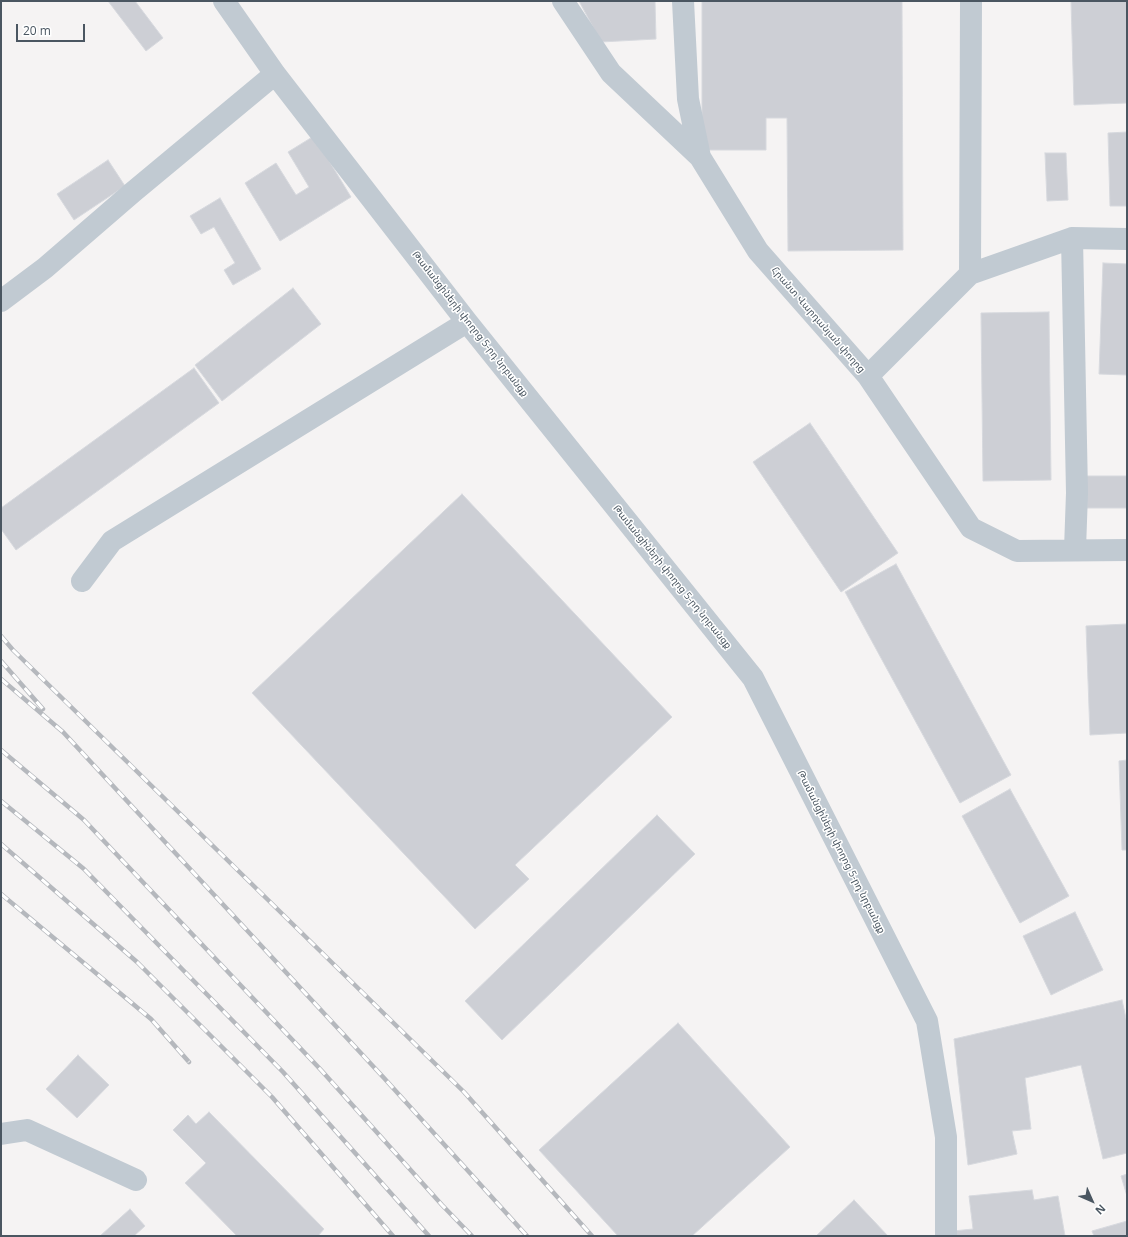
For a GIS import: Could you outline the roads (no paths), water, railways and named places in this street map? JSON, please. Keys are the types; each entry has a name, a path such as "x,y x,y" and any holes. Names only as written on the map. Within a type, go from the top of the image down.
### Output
{"lane":[{"name":"Թամանցիների փողոց 5-րդ նրբանցք","path":"224,1 275,74 467,322 753,678 928,1020 946,1137 946,1236"},
{"path":"563,1 611,73 700,157"},
{"name":"Հրանտ Վարդանյան փողոց","path":"683,1 688,99 700,157 758,251 868,376 970,274 1072,238 1127,239"},
{"path":"970,274 971,1"},
{"path":"1,300 45,268 133,192 275,74"},
{"path":"1072,238 1077,493 1075,549"},
{"path":"82,580 112,541 467,322"},
{"path":"868,376 970,528 1017,551 1075,549 1127,550"},
{"path":"1,1134 27,1130 136,1180"}],"railway":[{"path":"1,636 13,650 464,1092 592,1236"},
{"path":"1,661 43,709"},
{"path":"1,679 63,732 384,1078 527,1236"},
{"path":"1,750 84,820 321,1070 442,1205 472,1236"},
{"path":"1,801 84,869 283,1072 429,1236"},
{"path":"1,844 137,962 272,1097 393,1236"},
{"path":"1,894 151,1019 189,1062"}]}
